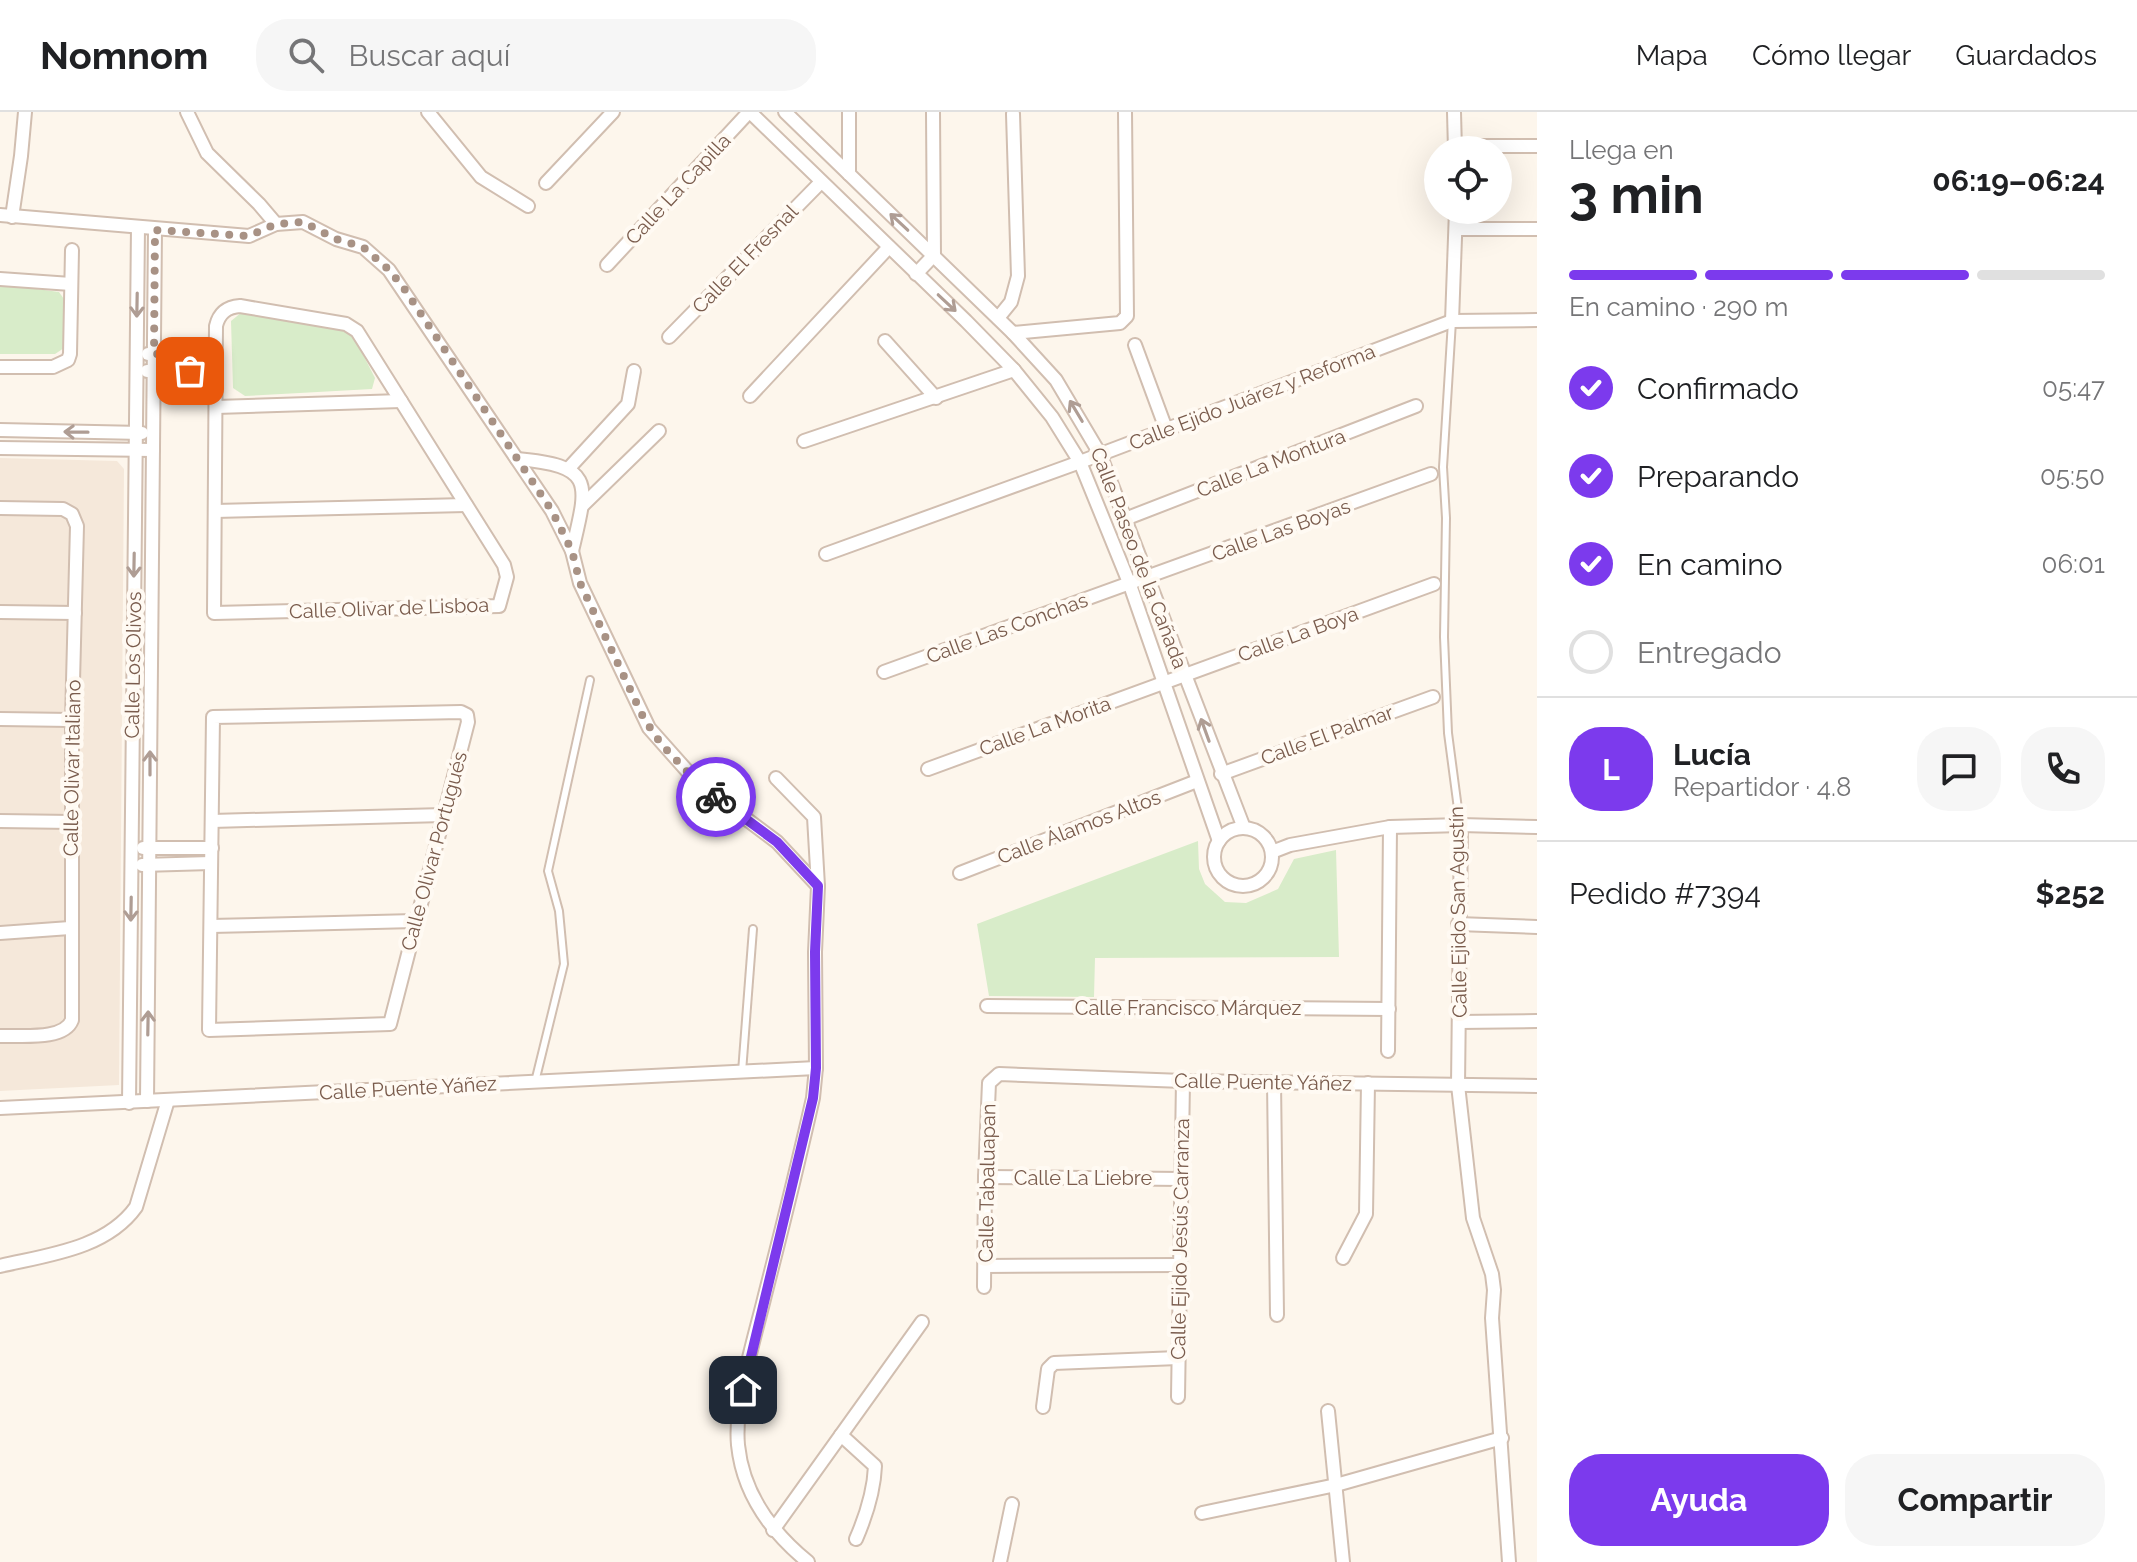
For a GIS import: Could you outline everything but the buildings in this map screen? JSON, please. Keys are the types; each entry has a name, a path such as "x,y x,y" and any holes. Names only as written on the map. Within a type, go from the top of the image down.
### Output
{"street":[{"path":"25,112 6,216 249,236 276,224 303,222 336,239 363,247 389,270 540,490 572,551 580,583 649,728 697,782 777,842 818,886"},
{"path":"187,112 213,160 276,224"},
{"path":"428,112 481,177 528,206"},
{"path":"546,183 613,112"},
{"name":"Calle Paseo de la Cañada","path":"750,112 1014,370 1052,417 1080,462 1130,585 1219,841"},
{"name":"Calle La Capilla","path":"607,265 750,112"},
{"name":"Calle Paseo de la Cañada","path":"785,112 1013,333 1056,380 1075,409 1100,454 1244,828"},
{"path":"849,112 849,174"},
{"path":"916,274 934,255 933,112"},
{"path":"1013,333 1120,323 1127,316 1125,112"},
{"path":"1454,112 1455,136"},
{"path":"998,318 1017,290 1013,114"},
{"path":"1512,147 1536,146"},
{"name":"Calle El Fresnal","path":"669,337 821,182"},
{"name":"Calle Ejido San Agustín","path":"1452,321 1456,224"},
{"name":"Calle Los Olivos","path":"129,1103 138,227"},
{"path":"1456,229 1537,229"},
{"name":"Calle Los Olivos","path":"147,1101 155,230"},
{"path":"750,396 889,247"},
{"path":"0,367 53,367 68,360 72,250"},
{"path":"0,279 71,284"},
{"name":"Calle Olivar de Lisboa","path":"235,306 346,324 357,331 506,571 499,606 214,613 216,354 218,320 222,313 235,306"},
{"path":"1452,321 1537,320"},
{"name":"Calle Ejido Juárez y Reforma","path":"826,554 1452,321"},
{"path":"885,341 936,398"},
{"path":"1135,345 1166,429"},
{"path":"136,354 216,354"},
{"path":"136,371 216,370"},
{"path":"804,441 1014,370"},
{"path":"569,468 628,404 634,371"},
{"path":"216,407 401,401"},
{"name":"Calle La Montura","path":"1125,519 1416,406"},
{"path":"0,430 153,433"},
{"path":"582,506 659,431"},
{"path":"0,448 153,450"},
{"path":"517,459 569,468 582,486 582,506 572,551"},
{"name":"Calle Las Boyas","path":"1130,585 1431,474"},
{"path":"215,511 466,505"},
{"name":"Calle Olivar Italiano","path":"0,508 63,509 72,514 77,526 70,1025 55,1033 0,1036"},
{"name":"Calle La Boya","path":"1163,683 1434,584"},
{"name":"Calle Las Conchas","path":"884,672 1130,585"},
{"path":"0,612 75,613"},
{"name":"Calle La Morita","path":"928,769 1163,683"},
{"name":"Calle El Palmar","path":"1221,774 1433,697"},
{"name":"Calle Olivar Portugués","path":"461,712 467,715 468,722 390,1024 209,1030 212,821 213,717 461,712"},
{"path":"0,719 72,720"},
{"path":"776,778 814,817 818,886 816,1068 813,1098 752,1348 737,1429 738,1448 756,1506 773,1530 808,1562"},
{"name":"Calle Álamos Altos","path":"960,873 1197,781"},
{"path":"212,821 444,815"},
{"path":"0,821 72,822"},
{"name":"Calle Ejido San Agustín","path":"1461,825 1458,1085 1473,1218 1492,1274 1494,1290 1492,1318 1509,1562"},
{"path":"1388,1051 1390,827"},
{"path":"1272,852 1290,845 1390,827 1537,827"},
{"path":"1244,828 1262,835 1272,852 1269,871 1263,878 1255,884 1236,885 1227,882 1216,867 1215,849 1226,834 1244,828"},
{"path":"132,848 212,848"},
{"path":"131,865 211,863"},
{"path":"211,926 415,921"},
{"path":"1458,924 1537,927"},
{"path":"0,933 70,928"},
{"name":"Calle Francisco Márquez","path":"987,1006 1389,1009"},
{"path":"1459,1022 1537,1021"},
{"name":"Calle Puente Yáñez","path":"0,1108 816,1068"},
{"name":"Calle Puente Yáñez","path":"991,1078 1005,1073 1183,1081 1537,1086"},
{"name":"Calle Tabaluapan","path":"984,1287 985,1177 991,1078"},
{"name":"Calle Ejido Jesús Carranza","path":"1178,1397 1183,1081"},
{"path":"1274,1082 1277,1315"},
{"path":"1343,1258 1366,1214 1368,1083"},
{"path":"0,1266 75,1248 108,1234 129,1217 136,1207 168,1100"},
{"name":"Calle La Liebre","path":"985,1177 1181,1179"},
{"path":"985,1266 1180,1265"},
{"path":"773,1530 922,1322"},
{"path":"1043,1407 1048,1369 1054,1363 1178,1358"},
{"path":"1328,1411 1343,1562"},
{"path":"841,1435 875,1466 875,1481 856,1539"},
{"path":"1202,1513 1336,1485 1502,1438"},
{"path":"1000,1562 1012,1504"}],"lane":[{"name":"Calle Ejido San Agustín","path":"1452,321 1443,455 1446,518 1444,637 1448,733 1461,825"},
{"path":"535,1082 564,964 559,911 548,871 590,680"},
{"path":"742,1072 753,929"}],"shaded area":[{"path":"0,458 117,461 124,469 119,1085 0,1091"}],"green space":[{"path":"0,284 59,292 66,302 64,348 55,354 0,354"},
{"path":"242,312 346,331 355,339 375,378 372,389 245,396 233,388 231,321"},
{"path":"1198,841 1199,869 1205,884 1225,902 1246,903 1278,889 1294,859 1336,850 1339,957 1095,958 1094,997 989,996 977,924"}],"way so far":[{"path":"190,371 216,370 216,354 154,354 155,230 249,236 276,224 303,222 336,239 355,243 371,253 403,287 504,441 540,490 564,533 580,583 649,728 697,782 716,797"}],"route":[{"path":"716,797 792,855 818,886 813,1098 743,1390"}]}
